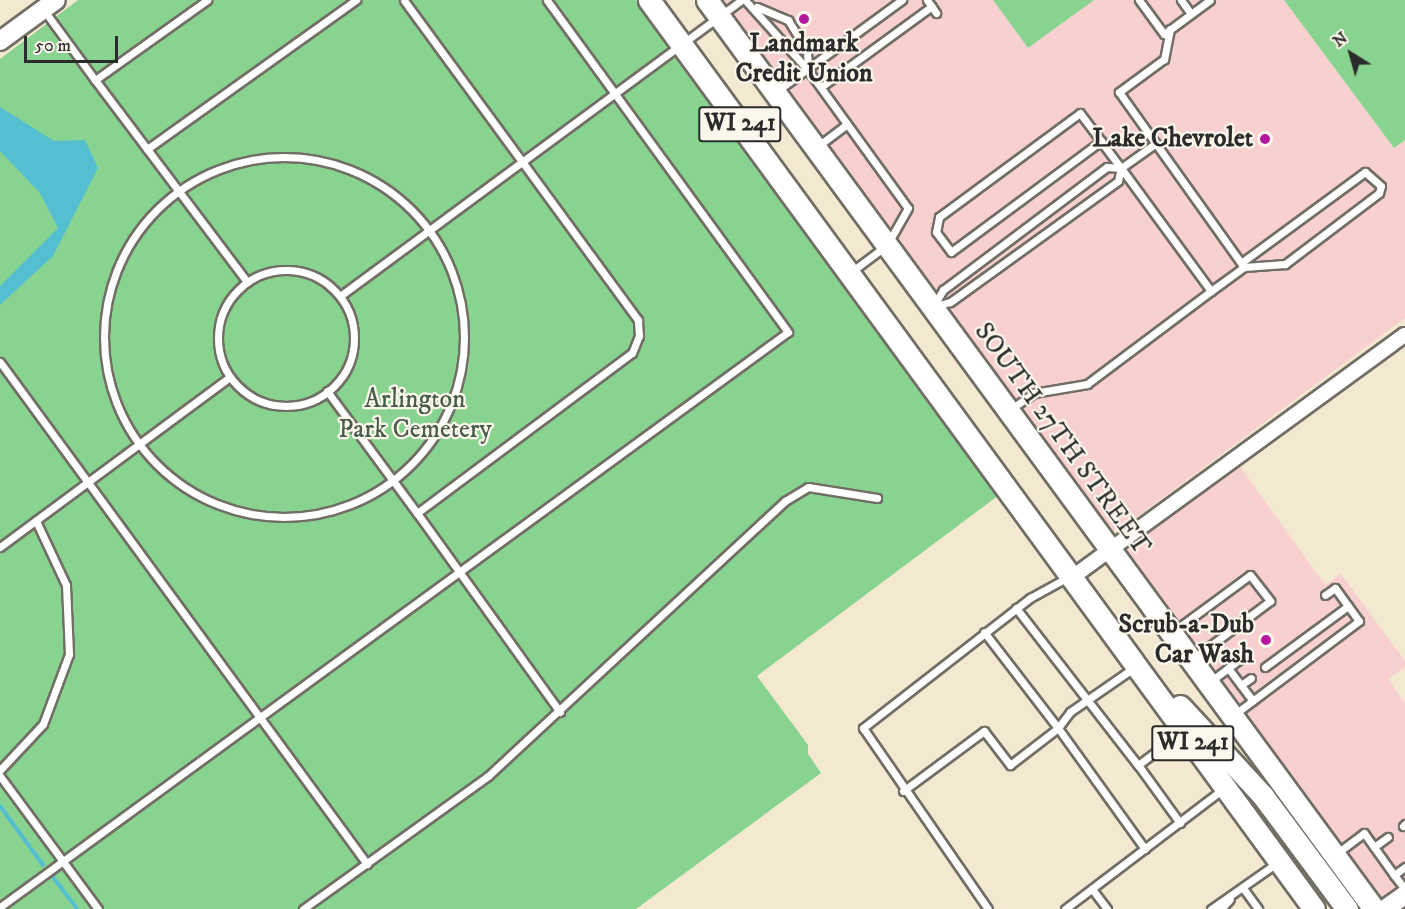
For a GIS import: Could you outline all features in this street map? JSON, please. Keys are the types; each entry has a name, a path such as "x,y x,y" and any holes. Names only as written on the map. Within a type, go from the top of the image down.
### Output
{"main road":[{"name":"WI 241","path":"649,0 1074,576 1314,909"},
{"name":"SOUTH 27TH STREET","path":"707,0 1009,410 1206,684 1374,909"},
{"path":"1139,665 1263,796 1347,909"}],"street":[{"path":"0,41 47,3"},
{"path":"1074,576 1405,335"},
{"path":"1385,909 1405,895"}],"lane":[{"path":"95,80 207,0"},
{"path":"147,149 356,0"},
{"path":"404,0 638,320 639,336 632,353 417,513"},
{"path":"0,907 788,332 547,0"},
{"path":"340,296 615,94 721,20 743,0 788,20 807,50 808,70"},
{"path":"775,93 902,0"},
{"path":"1139,0 1164,34 1210,0"},
{"path":"1181,0 1191,14"},
{"path":"47,3 95,80 247,282"},
{"path":"821,87 932,6"},
{"path":"757,7 821,87 908,208 887,245 849,273"},
{"path":"1170,29 1164,59 1119,93 1243,265"},
{"path":"1101,141 951,252 936,232 939,217 1080,113 1101,141 1121,168 1211,291"},
{"path":"816,148 847,124"},
{"path":"933,308 944,290 1107,167 1121,168 1155,143"},
{"path":"313,158 379,182 431,230 460,294 463,365 438,431 393,482 327,512 257,515 191,492 139,445 109,381 106,310 130,243 178,190 242,161 313,158"},
{"path":"933,308 950,302 1118,181 1121,168"},
{"path":"1009,410 1034,393 1088,384 1211,291 1243,265 1365,172 1381,186 1379,193 1285,264 1243,265"},
{"path":"286,269 316,277 340,296 354,335 351,357 327,391 294,405 276,405 258,400 230,377 220,353 219,326 229,301 247,282 286,269"},
{"path":"0,362 367,864"},
{"path":"0,548 230,377"},
{"path":"327,391 561,712"},
{"path":"303,909 488,776 561,712 784,501 808,488 877,498"},
{"path":"0,770 43,724 69,654 66,585 36,521"},
{"path":"1170,634 1250,574 1270,601 1190,662"},
{"path":"988,909 864,735 865,721 1052,582 1074,576"},
{"path":"1231,717 1359,621 1335,588 1325,596"},
{"path":"1265,667 1348,606"},
{"path":"1016,608 1180,823"},
{"path":"984,632 1058,728 1145,849"},
{"path":"1206,684 1238,661"},
{"path":"903,791 984,731 1010,765 1058,728 1086,700 1139,665"},
{"path":"1228,668 1253,700"},
{"path":"1241,685 1251,678"},
{"path":"1138,765 1185,731"},
{"path":"0,776 98,909"},
{"path":"1065,909 1225,787"},
{"path":"1334,855 1364,833 1405,889"},
{"path":"1374,847 1388,837"},
{"path":"1211,909 1279,861"},
{"path":"1394,875 1405,867"},
{"path":"1243,888 1258,909"},
{"path":"1092,889 1107,909"},
{"path":"1221,909 1233,894"}],"shaded area":[{"path":"717,0 993,0 1028,48 1094,0 1284,0 1394,148 1405,140 1405,318 1121,529 1108,531"},
{"path":"1239,465 1325,585 1341,574 1405,661 1405,667 1388,679 1405,703 1405,884 1384,898 1378,898 1126,555 1131,544"}],"green space":[{"name":"Arlington Park Cemetery","path":"78,0 636,0 999,495 757,676 808,745 808,754 821,773 636,909 0,909 0,59"},
{"path":"993,0 1094,0 1028,48"},
{"path":"1284,0 1405,0 1405,140 1394,148"}],"water":[{"path":"0,107 54,141 85,140 98,168 53,256 0,305 0,286 58,228 40,193 0,151"}],"waterway":[{"path":"0,806 43,865"},
{"path":"53,877 77,909"}],"place":[{"name":"Landmark Credit Union","path":"804,19"},
{"name":"Lake Chevrolet","path":"1265,139"},
{"name":"Scrub-a-Dub Car Wash","path":"1266,640"}]}
